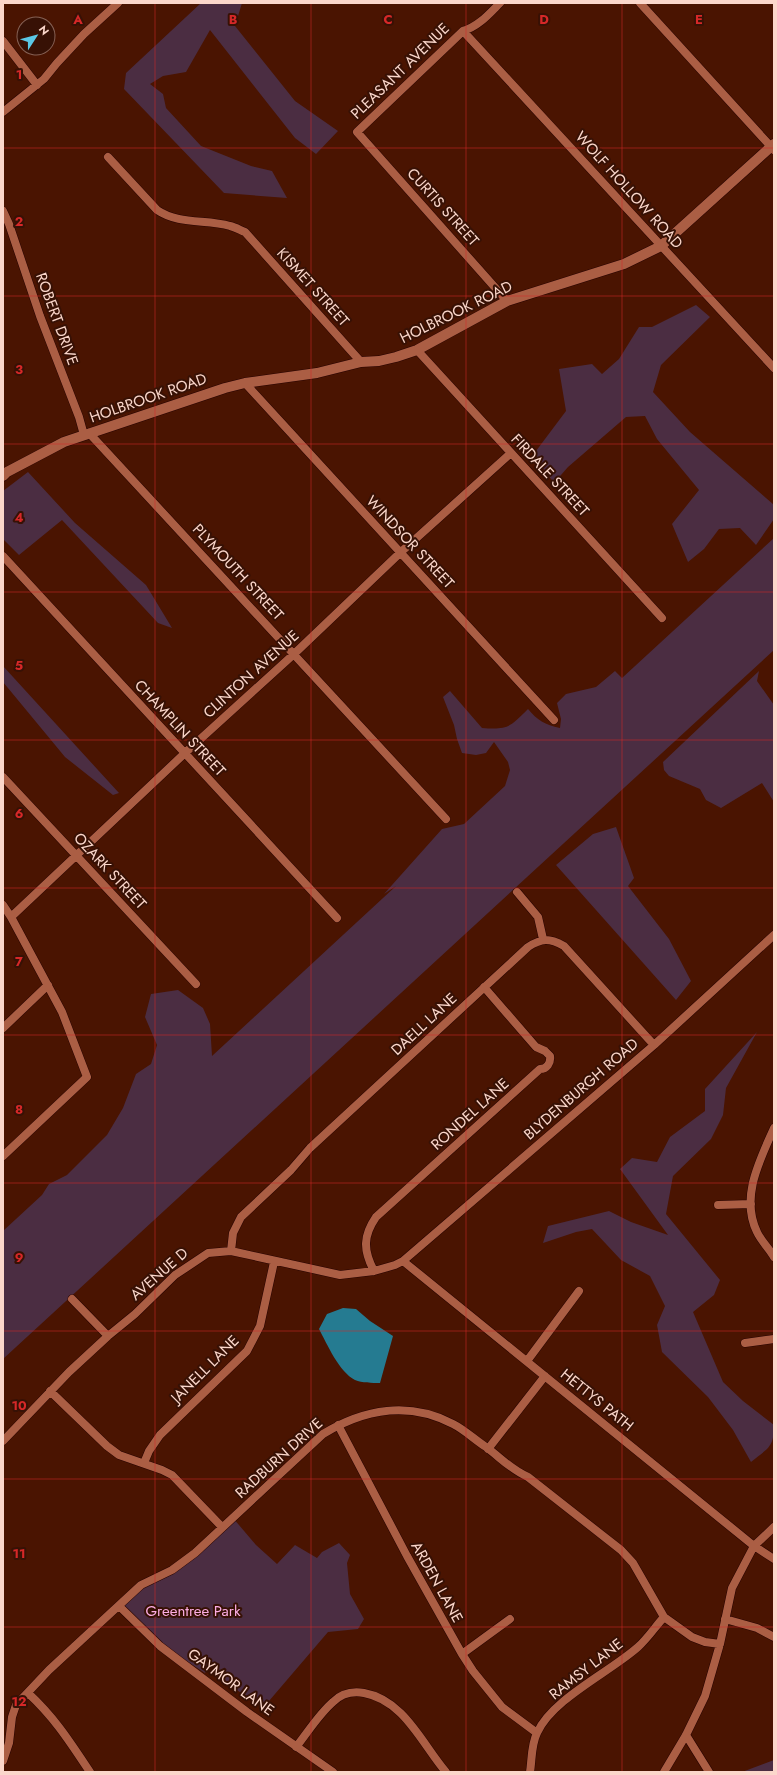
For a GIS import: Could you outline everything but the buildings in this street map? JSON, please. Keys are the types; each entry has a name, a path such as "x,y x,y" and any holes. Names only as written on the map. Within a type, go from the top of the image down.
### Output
{"street":[{"path":"3,112 37,85 84,34 118,3"},
{"name":"PLEASANT AVENUE","path":"357,132 463,31 472,28 480,22 500,3"},
{"path":"640,3 773,147"},
{"name":"WOLF HOLLOW ROAD","path":"463,31 774,368"},
{"path":"3,41 37,85"},
{"name":"CURTIS STREET","path":"357,132 508,301"},
{"name":"HOLBROOK ROAD","path":"3,476 46,450 64,442 190,399 245,383 317,373 361,362 379,361 416,350 508,301 624,264 661,246 773,147"},
{"name":"KISMET STREET","path":"108,156 157,210 166,216 175,219 230,226 245,232 361,362"},
{"name":"ROBERT DRIVE","path":"3,211 9,224 40,316 86,434"},
{"name":"FIRDALE STREET","path":"416,350 662,618"},
{"name":"WINDSOR STREET","path":"245,383 554,720"},
{"name":"PLYMOUTH STREET","path":"86,434 294,654 446,819"},
{"name":"CLINTON AVENUE","path":"11,917 185,753 294,654 401,552 510,453"},
{"name":"CHAMPLIN STREET","path":"3,556 337,918"},
{"name":"OZARK STREET","path":"3,777 196,984"},
{"path":"517,892 538,917 543,939 558,943 569,951 654,1045"},
{"path":"3,905 11,917 62,1012 87,1077 3,1156"},
{"name":"BLYDENBURGH ROAD","path":"403,1260 654,1045 774,935"},
{"name":"DAELL LANE","path":"231,1251 233,1233 236,1225 245,1212 291,1170 310,1148 484,987 528,947 543,939"},
{"path":"3,1028 48,985"},
{"name":"RONDEL LANE","path":"374,1271 368,1260 366,1240 371,1224 376,1217 540,1069 545,1068 549,1063 550,1056 545,1051 536,1047 484,987"},
{"path":"774,1128 758,1166 751,1189 753,1219 757,1232 774,1257"},
{"path":"718,1204 751,1204"},
{"name":"AVENUE D","path":"3,1441 50,1391 108,1336 135,1314 175,1275 208,1253 231,1251 274,1262 340,1275 374,1271 395,1265 403,1260"},
{"name":"HETTYS PATH","path":"403,1260 754,1546 774,1559"},
{"name":"JANELL LANE","path":"144,1463 149,1451 160,1435 247,1350 260,1326 274,1262"},
{"path":"527,1361 578,1291"},
{"path":"72,1299 108,1336"},
{"path":"745,1343 774,1339"},
{"path":"488,1448 545,1376"},
{"path":"50,1391 107,1446 119,1455 144,1463 172,1475 222,1527"},
{"name":"RADBURN DRIVE","path":"3,1761 9,1743 12,1717 16,1705 49,1670 141,1585 172,1570 195,1553 323,1434 338,1425 361,1415 375,1412 417,1412 454,1425 488,1448 510,1468 528,1477 621,1550 633,1563 664,1617 692,1637 705,1642 720,1644"},
{"name":"ARDEN LANE","path":"338,1425 407,1556 473,1672 502,1707 537,1733"},
{"path":"664,1772 686,1735 705,1696 720,1644 732,1588 754,1546 774,1527"},
{"name":"GAYMOR LANE","path":"119,1606 160,1646 247,1712 333,1772"},
{"name":"RAMSY LANE","path":"530,1772 537,1733 548,1717 565,1700 639,1646 664,1617"},
{"path":"462,1654 510,1619"},
{"path":"725,1619 757,1628 774,1637"},
{"path":"296,1747 333,1701 348,1692 361,1692 384,1699 404,1716 446,1772"},
{"path":"28,1693 47,1711 60,1727 90,1772"},
{"path":"686,1735 709,1772"}],"green space":[{"path":"201,3 242,3 235,26 295,101 338,131 316,154 295,138 210,30 186,72 163,76 150,84 163,94 166,108 201,146 251,166 272,171 287,198 224,193 124,89 126,73"},
{"path":"696,305 710,317 661,365 653,392 690,432 774,505 774,519 756,545 740,528 719,529 704,549 688,562 672,524 699,490 657,439 645,416 626,417 568,467 554,483 533,455 566,411 559,369 592,364 602,374 619,359 639,327 652,327"},
{"path":"28,472 75,523 146,585 172,628 158,623 62,520 19,555 3,539 3,491"},
{"path":"774,538 774,650 3,1359 3,1231 42,1195 49,1184 67,1175 107,1135 123,1108 136,1074 151,1064 157,1045 145,1017 151,994 178,990 203,1008 210,1024 212,1056 396,886 384,894 442,829 464,824 505,786 510,770 508,762 494,742 486,753 476,755 462,753 454,725 443,697 450,691 482,728 503,728 508,726 517,720 528,709 542,722 560,728 561,719 557,703 566,694 596,687 615,671 622,678"},
{"path":"3,666 119,793 113,795 65,757 3,682"},
{"path":"759,671 757,681 774,705 774,802 762,783 721,808 706,800 700,789 669,776 664,770 663,762"},
{"path":"616,827 634,878 628,886 669,939 691,981 676,1000 556,865 593,834"},
{"path":"757,1032 726,1088 723,1115 711,1139 673,1176 666,1214 720,1280 714,1295 693,1312 723,1382 743,1401 774,1425 773,1439 769,1447 751,1462 733,1430 708,1397 662,1352 657,1325 665,1306 650,1276 621,1260 592,1229 576,1232 543,1243 548,1226 609,1211 631,1222 668,1235 620,1169 632,1158 657,1162 670,1137 705,1111 705,1089"},
{"name":"Greentree Park","path":"233,1518 256,1545 277,1564 295,1545 317,1558 322,1552 339,1543 350,1555 347,1563 350,1594 364,1619 358,1629 328,1632 263,1708 218,1677 211,1665 205,1673 162,1645 123,1606 141,1585 172,1570"},
{"path":"774,1760 774,1772 742,1772"}],"water":[{"path":"343,1308 356,1309 370,1321 393,1336 380,1383 361,1382 349,1376 334,1357 319,1329 327,1314"}]}
